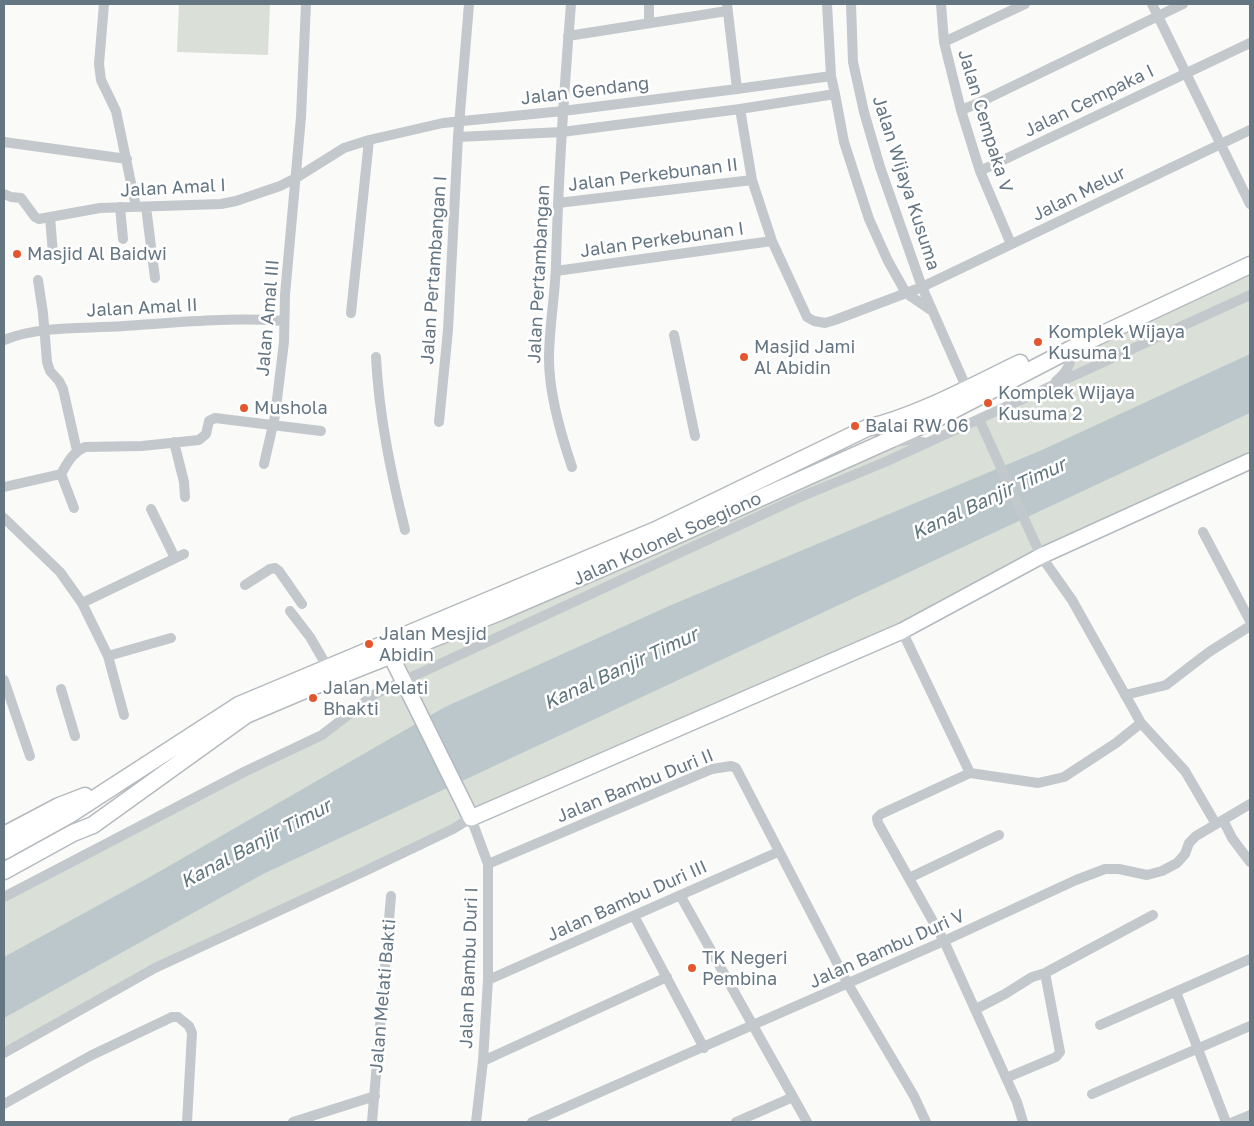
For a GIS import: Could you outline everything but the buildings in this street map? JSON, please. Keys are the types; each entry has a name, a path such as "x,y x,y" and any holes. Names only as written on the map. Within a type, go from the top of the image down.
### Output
{"main road":[{"name":"Jalan Kolonel Soegiono","path":"4,851 69,815 239,705 634,540 867,428 889,423 967,389 1157,296 1250,253"},
{"name":"Jalan Kolonel Soegiono","path":"4,880 93,825 246,715 603,568 885,442 934,420 1073,348 1250,265"},
{"name":"Jalan Kolonel Soegiono","path":"4,835 59,806 120,782"},
{"name":"Jalan Kolonel Soegiono","path":"4,871 93,825"}],"street":[{"path":"104,4 99,64 100,80 116,111 141,207 155,278"},
{"name":"Jalan Amal III","path":"264,464 275,416 283,352 301,117 306,4"},
{"path":"460,121 469,4"},
{"name":"Jalan Pertambangan","path":"571,4 549,362 552,392 572,467"},
{"path":"649,4 649,23"},
{"name":"Jalan Wijaya Kusuma","path":"828,4 831,76 834,94 844,142 869,219 888,261 906,292 932,310"},
{"name":"Jalan Wijaya Kusuma","path":"851,4 853,62 864,112 880,168 922,287 967,389"},
{"name":"Jalan Cempaka V","path":"941,4 944,42 961,110 980,171 1011,244"},
{"path":"944,42 1025,4"},
{"path":"1152,4 1250,204"},
{"path":"961,110 1183,4"},
{"path":"568,36 649,23 727,7 737,89"},
{"name":"Jalan Cempaka I","path":"980,171 1250,43"},
{"name":"Jalan Gendang","path":"460,121 563,111 831,76"},
{"name":"Jalan Gendang","path":"458,137 562,132 740,109 834,94"},
{"name":"Jalan Melur","path":"740,109 752,180 772,241 807,317 814,321 825,323 856,314 922,287 1250,130"},
{"name":"Jalan Amal I","path":"50,217 100,208 221,204 236,201 280,186 344,148 366,140 460,121"},
{"name":"Jalan Pertambangan I","path":"439,422 448,330 460,121"},
{"path":"351,312 366,140"},
{"path":"4,142 127,159"},
{"name":"Jalan Perkebunan II","path":"558,203 752,180"},
{"path":"4,194 12,198 21,198 35,217 39,219 50,217 53,254"},
{"path":"120,208 123,240"},
{"name":"Jalan Perkebunan I","path":"556,271 772,241"},
{"path":"38,280 47,362 50,371 62,386 77,451"},
{"path":"4,897 246,770 322,735 375,694 798,498 928,443 1250,295"},
{"name":"Jalan Amal II","path":"4,340 26,332 43,330 208,320 256,319 284,321"},
{"path":"674,335 695,436"},
{"path":"1050,387 1064,375 1070,366 1073,348"},
{"path":"376,357 390,470 405,530"},
{"path":"4,487 61,474 71,456 85,447 142,446 202,438 206,434 209,421 215,418 321,431"},
{"path":"979,419 1041,556 1072,600 1141,723 1185,771 1250,862"},
{"path":"885,442 909,440 928,443"},
{"path":"174,442 184,482 185,497"},
{"path":"4,1052 155,968 374,866 902,631 1041,556 1250,461"},
{"path":"61,474 74,508"},
{"path":"82,603 180,556 151,509"},
{"path":"4,518 8,524 60,572 82,603 108,656 124,715"},
{"path":"1203,532 1250,621"},
{"path":"246,585 270,569 275,568 302,604"},
{"path":"290,611 310,637 328,668"},
{"path":"1125,694 1166,685 1209,652 1250,626"},
{"path":"902,631 970,773"},
{"path":"108,656 171,638"},
{"path":"391,656 473,822"},
{"path":"4,680 30,756"},
{"path":"61,689 75,736"},
{"path":"1023,1122 976,1009 944,942 877,818 880,814 970,773 1038,783 1064,777 1116,743 1141,723"},
{"name":"Jalan Bambu Duri II","path":"488,864 712,769 731,766 736,768 848,984 914,1096 926,1122"},
{"name":"Jalan Bambu Duri V","path":"532,1122 552,1118 704,1048 944,942 1076,880 1105,869 1119,869 1147,876 1162,871 1177,863 1185,854 1189,843 1250,804"},
{"name":"Jalan Bambu Duri I","path":"473,822 488,864 488,980 483,1061 476,1122"},
{"path":"909,878 999,835"},
{"name":"Jalan Bambu Duri III","path":"488,980 778,852"},
{"path":"680,895 807,1122"},
{"name":"Jalan Melati Bakti","path":"372,1122 391,896"},
{"path":"976,1009 1032,977 1045,973 1153,915"},
{"path":"634,916 704,1048"},
{"path":"1100,1025 1250,959"},
{"path":"1006,1078 1056,1057 1060,1052 1045,973"},
{"path":"483,1061 667,977"},
{"path":"1176,992 1226,1122"},
{"path":"4,1104 90,1056 172,1017 178,1017 189,1026 192,1032 187,1122"},
{"path":"1092,1094 1250,1026"},
{"name":"Jalan Melati Bakti","path":"293,1122 375,1096"},
{"path":"736,1122 793,1096"},
{"path":"1233,1122 1250,1115"}],"shaded area":[{"path":"179,4 270,4 268,55 177,52"},
{"path":"1250,265 1250,461 902,631 471,818 192,950 4,1053 4,897 322,735 375,694 402,682 391,656 885,442 928,443 1064,375 1073,348"}],"water":[{"name":"Kanal Banjir Timur","path":"1250,354 1250,413 265,873 4,1018 4,957 150,877 445,707 669,606 1042,450"}],"place":[{"name":"Masjid Al Baidwi","path":"17,254"},
{"name":"Komplek Wijaya Kusuma 1","path":"1038,342"},
{"name":"Masjid Jami Al Abidin","path":"744,357"},
{"name":"Komplek Wijaya Kusuma 2","path":"988,403"},
{"name":"Mushola","path":"244,408"},
{"name":"Balai RW 06","path":"855,426"},
{"name":"Jalan Mesjid Abidin","path":"369,644"},
{"name":"Jalan Melati Bhakti","path":"313,698"},
{"name":"TK Negeri Pembina","path":"692,968"}]}
